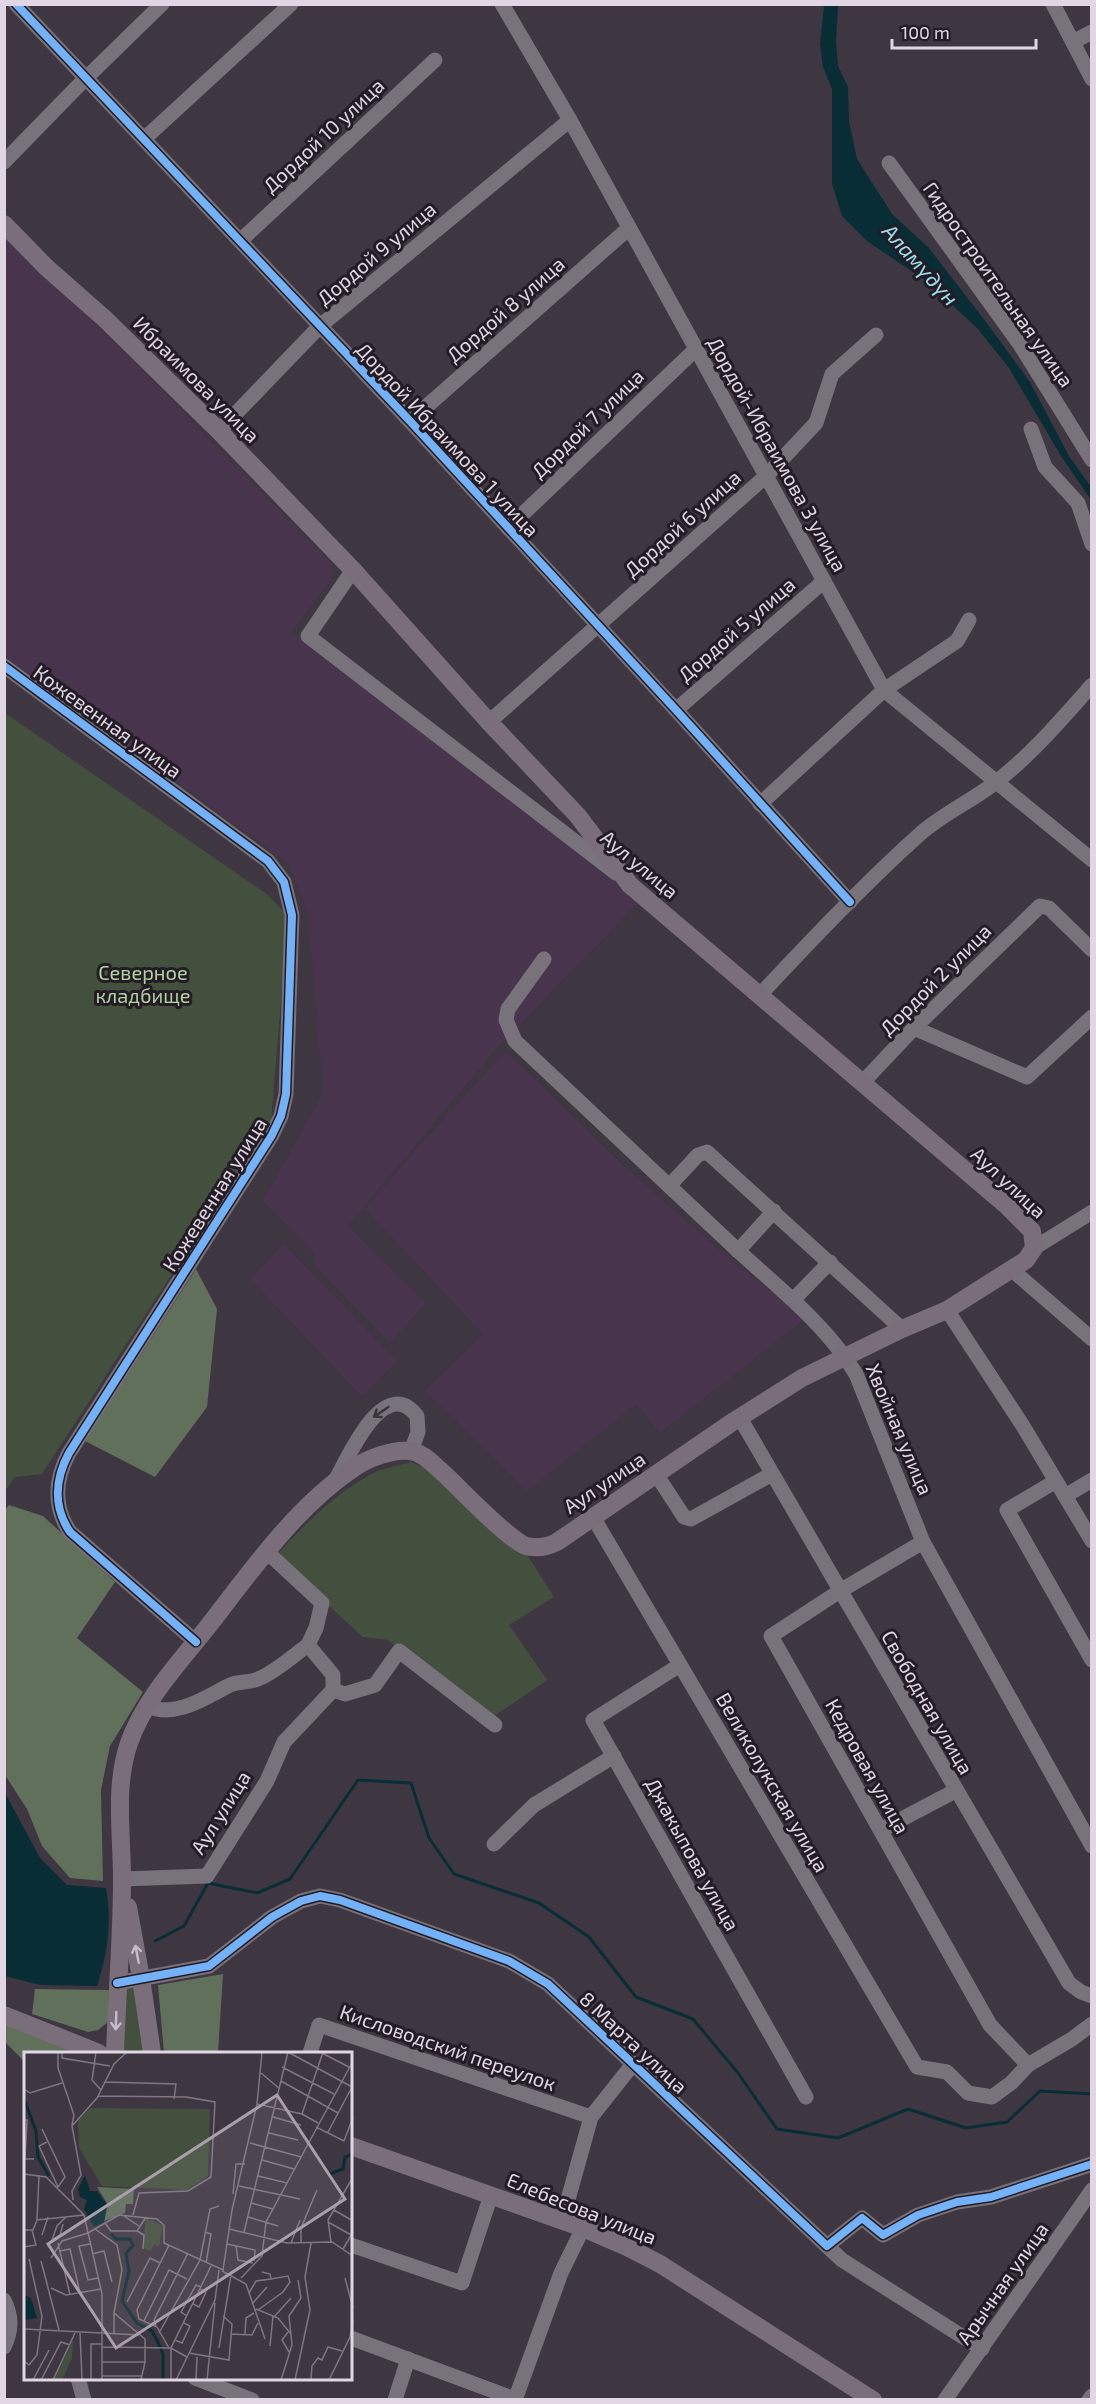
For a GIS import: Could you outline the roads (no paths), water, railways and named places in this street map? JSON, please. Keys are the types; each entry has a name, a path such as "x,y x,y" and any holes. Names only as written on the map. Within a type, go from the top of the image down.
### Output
{"main road":[{"name":"Ибраимова улица","path":"4,224 45,267 105,319 219,431 352,570 489,722 578,816 630,885"},
{"name":"Аул улица","path":"411,1451 425,1457 515,1539 528,1546 540,1547 557,1542 802,1378 902,1329 947,1310 1012,1270 1026,1260 1034,1248 1034,1237 1029,1226 630,885"},
{"path":"115,2052 122,1879 119,1809 129,1743 148,1706 267,1552 335,1482 367,1461 402,1450 411,1451"},
{"path":"122,1879 141,1978 152,2052"},
{"path":"4,2015 96,2052"},
{"name":"Елебесова улица","path":"352,2146 562,2220 627,2247 660,2264 873,2400"}],"street":[{"name":"Дордой Ибраимова 1 улица","path":"16,4 410,421 850,902"},
{"path":"4,162 85,78 162,4"},
{"path":"144,139 291,4"},
{"name":"Дордой-Ибраимова 3 улица","path":"502,4 570,120 884,690 1092,860"},
{"path":"1053,4 1092,79"},
{"path":"1072,42 1092,32"},
{"name":"Дордой 10 улица","path":"240,241 435,60"},
{"name":"Дордой 9 улица","path":"219,431 320,326 570,120"},
{"name":"Гидростроительная улица","path":"889,163 1019,343 1092,460"},
{"name":"Дордой 8 улица","path":"410,421 629,228"},
{"name":"Дордой 6 улица","path":"489,722 766,476 816,423 832,374 876,335"},
{"name":"Дордой 7 улица","path":"508,528 696,349"},
{"path":"1031,429 1045,467 1078,502 1092,544"},
{"name":"Аул улица","path":"352,570 308,636 566,833 630,885"},
{"name":"Дордой 5 улица","path":"676,710 824,581"},
{"path":"760,804 884,690 957,641 969,620"},
{"name":"Кожевенная улица","path":"4,666 268,861 284,882 290,900 293,933 286,1094 281,1116 244,1180 69,1453 57,1488 58,1510 70,1532 196,1642"},
{"path":"760,995 921,833 954,808 995,783 1047,734 1092,685"},
{"name":"Дордой 2 улица","path":"862,1083 914,1028 1040,906 1049,908 1092,950"},
{"name":"Хвойная улица","path":"544,959 508,1009 506,1020 515,1041 738,1251 794,1299 845,1356 856,1374 923,1542 1092,1846"},
{"path":"914,1028 1027,1077 1092,1017"},
{"path":"669,1186 698,1155 707,1152 902,1329"},
{"path":"738,1251 774,1212"},
{"path":"1034,1248 1092,1212"},
{"path":"794,1299 830,1262"},
{"path":"1012,1270 1092,1339"},
{"path":"947,1310 1023,1426 1092,1541"},
{"path":"335,1482 362,1431 376,1414 386,1407 396,1404 406,1405 417,1416 418,1432 411,1451"},
{"name":"Свободная улица","path":"740,1418 955,1791 1069,1983 1081,1992 1092,1996"},
{"path":"656,1474 684,1517 691,1519 772,1474"},
{"path":"1065,1496 1092,1480"},
{"path":"1056,1481 1007,1510 1092,1660"},
{"name":"Великолукская улица","path":"593,1517 917,2067 947,2072 968,2093 992,2097 1011,2083 1028,2065"},
{"name":"Кедровая улица","path":"923,1542 840,1591 771,1636 990,2025 1028,2065"},
{"path":"148,1706 157,1710 184,1707 208,1698 232,1684 258,1680 308,1645 316,1628 322,1603 267,1552"},
{"path":"308,1645 333,1675 333,1690 345,1694 375,1685 399,1652 495,1725"},
{"name":"Джакыпова улица","path":"680,1665 593,1720 806,2097"},
{"name":"Аул улица","path":"122,1879 207,1876 267,1781 284,1742 333,1690"},
{"path":"494,1845 534,1805 614,1756"},
{"path":"881,1830 955,1791"},
{"name":"8 Марта улица","path":"117,1983 209,1966 272,1917 302,1901 320,1896 347,1903 509,1961 548,1984 842,2260 982,2349"},
{"path":"1028,2065 1072,2040 1092,2024"},
{"name":"Кисловодский переулок","path":"310,2052 318,2025 591,2117"},
{"path":"562,2220 591,2117 633,2064"},
{"path":"827,2246 862,2218 884,2235 918,2215 957,2202 991,2197 1092,2164"},
{"name":"Арычная улица","path":"945,2400 1092,2190"},
{"path":"352,2245 462,2283 490,2195"},
{"path":"352,2338 515,2399 561,2273 583,2228"},
{"path":"4,2300 10,2313 11,2328 4,2347"},
{"path":"395,2400 408,2359"},
{"path":"78,2380 84,2400"},
{"path":"198,2380 252,2400"}],"water":[{"name":"Аламүдүн","path":"824,5 838,5 836,42 838,66 848,87 849,121 857,159 892,214 928,247 1030,382 1069,456 1091,487 1091,500 1061,456 1009,368 978,329 929,283 867,241 842,216 832,184 832,89 823,67 820,44"},
{"path":"4,1791 40,1858 67,1885 106,1888 109,1913 108,1937 97,1986 40,1985 5,1976"}],"waterway":[{"path":"155,1941 184,1926 208,1883 257,1893 290,1879 358,1780 411,1783 429,1838 454,1874 539,1903 589,1937 636,1997 693,2019 738,2073 777,2129 838,2138 908,2109 966,2128 1007,2122 1040,2091 1092,2094"}],"park label":[{"name":"Северное кладбище","path":"143,984"}]}
